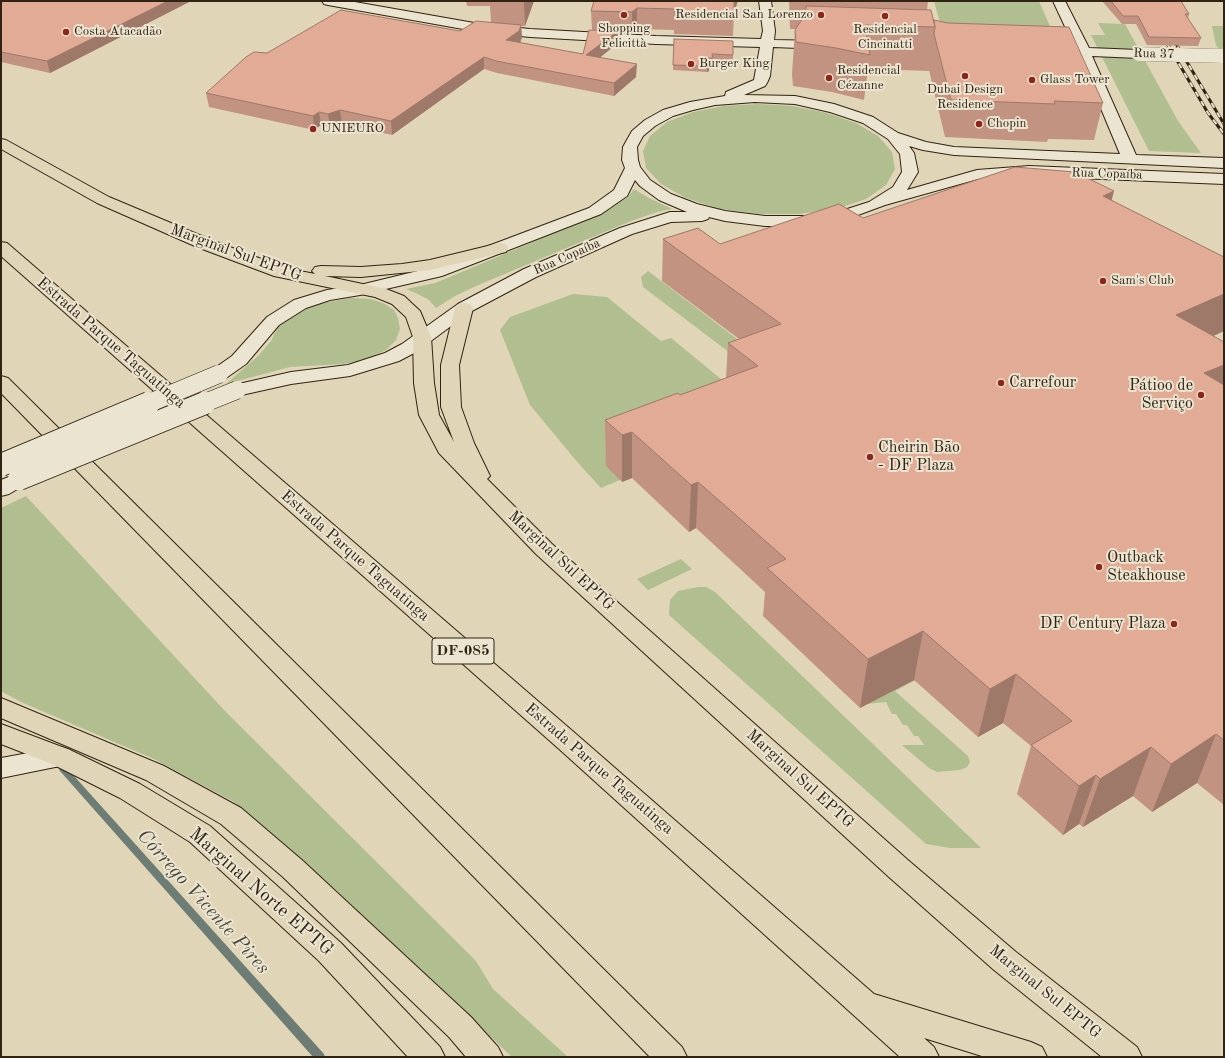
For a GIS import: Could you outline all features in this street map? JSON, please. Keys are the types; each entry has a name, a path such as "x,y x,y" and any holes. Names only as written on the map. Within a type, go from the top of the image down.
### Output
{"main road":[{"path":"328,1 480,28 526,33 587,37 838,45"},
{"path":"715,101 760,83 763,76 769,31 765,1"},
{"path":"1059,1 1084,52 1130,159"},
{"name":"Rua 37","path":"1036,50 1223,56"},
{"path":"761,98 795,100 826,106 868,120 894,136 907,153 910,172 899,190 875,205 844,215 806,221 765,221 725,216 692,208 665,197 645,183 633,168 630,160 630,147 637,134 650,123 690,106 715,101 761,98"},
{"name":"Rua Copaíba","path":"894,136 923,146 954,151 1224,163"},
{"name":"Marginal Sul EPTG","path":"1,143 103,200 172,230 280,272 380,293 398,300 414,315 422,337 424,383 429,416 450,453 544,549 899,868 1006,961 1126,1057"},
{"name":"Rua Copaíba","path":"1,465 219,374 239,360 273,321 300,304 327,295 360,290 436,272 595,211 621,193 633,168"},
{"name":"Rua Copaíba","path":"875,205 970,177 1001,172 1029,171 1224,179"},
{"name":"Rua Copaíba","path":"1,489 20,478 237,390 291,378 350,370 392,357 409,348 422,337 464,308 530,273 626,231 670,217 725,216"},
{"name":"Estrada Parque Taguatinga","path":"1,248 573,746 922,1057"},
{"path":"280,272 361,272 402,269 430,265 500,248"},
{"path":"464,308 454,341 450,365 451,407 464,443 486,490"},
{"path":"1,382 670,1057"},
{"path":"1,707 155,773 231,816 293,869 460,1027 487,1057"},
{"name":"Marginal Norte EPTG","path":"1,734 61,757 130,791 200,834 330,952 429,1057"},
{"path":"1,768 61,757"},
{"path":"864,1004 1031,1057"}],"green space":[{"path":"934,1 1039,1 1059,47 946,44"},
{"path":"1098,23 1125,24 1178,121 1201,153 1149,151 1091,35 1105,35"},
{"path":"1212,26 1224,26 1224,57 1216,45"},
{"path":"758,104 793,106 827,113 856,123 878,136 892,152 895,169 886,185 866,199 836,209 799,214 759,214 720,209 686,198 661,184 646,168 643,151 650,136 667,122 693,112 724,106"},
{"path":"634,189 672,209 657,212 631,221 476,286 455,296 436,308 429,300 406,289 435,283 608,210 628,197"},
{"path":"648,271 779,371 763,378 643,287 641,277"},
{"path":"573,294 607,297 661,341 671,338 732,388 778,413 601,488 530,405 500,330 510,317"},
{"path":"350,298 371,299 385,304 394,310 398,318 400,329 396,340 386,350 364,361 342,364 290,367 226,384 259,355 271,341 278,327 287,318 311,305"},
{"path":"26,496 225,711 476,961 493,989 568,1057 512,1057 334,888 234,802 154,759 21,702 1,691 1,508"},
{"path":"681,559 692,569 648,590 637,579"},
{"path":"706,587 715,592 981,848 950,848 926,844 669,615 670,600 678,591"},
{"path":"872,638 916,680 895,691 968,756 970,762 967,767 960,770 937,772 929,768 902,745 924,745 918,736 914,736 907,725 903,725 896,714 892,714 886,702 866,704"}],"building":[{"name":"Costa Atacadão","path":"1,1 168,1 47,61 1,52"},
{"path":"594,1 734,1 734,15 675,13 675,9 637,8 632,12 591,11"},
{"path":"1111,1 1181,1 1189,14 1185,14 1201,38 1149,37 1138,16 1123,16"},
{"path":"806,6 931,10 935,27 865,25 870,55 796,42 795,30 806,13"},
{"path":"341,10 460,31 476,21 521,25 519,31 506,40 583,54 589,30 618,31 586,55 637,64 614,83 496,61 484,57 391,121 340,110 328,114 319,112 313,116 206,93 246,57 254,52 267,53"},
{"path":"934,20 948,23 1069,27 1103,103 1054,101 1055,104 951,100 934,34"},
{"path":"674,39 733,41 733,55 712,54 713,58 709,58 709,65 707,66 673,65"},
{"path":"1015,167 1075,172 1114,191 1103,196 1224,257 1224,294 1176,315 1224,342 1224,365 1204,373 1224,385 1224,740 1216,734 1171,764 1151,747 1100,779 1096,775 1079,786 1031,745 1072,721 1016,674 990,689 923,631 868,659 767,568 786,559 698,482 691,485 632,432 622,435 605,420 678,393 680,395 758,366 728,343 781,324 663,239 698,228 720,244 839,204 863,218"}],"waterway":[{"name":"Córrego Vicente Pires","path":"63,769 320,1057"}],"railway":[{"path":"1162,35 1208,113 1224,134"},
{"path":"1172,37 1224,124"}],"place":[{"name":"Shopping Felicittà","path":"624,15"},
{"name":"Residencial San Lorenzo","path":"821,15"},
{"name":"Residencial Cincinatti","path":"885,16"},
{"name":"Costa Atacadão","path":"66,32"},
{"name":"Burger King","path":"691,64"},
{"name":"Dubai Design Residence","path":"965,76"},
{"name":"Residencial Cézanne","path":"829,78"},
{"name":"Glass Tower","path":"1032,80"},
{"name":"Chopin","path":"979,124"},
{"name":"UNIEURO","path":"313,129"},
{"name":"Sam's Club","path":"1103,281"},
{"name":"Carrefour","path":"1001,383"},
{"name":"Pátioo de Serviço","path":"1201,395"},
{"name":"Cheirin Bão - DF Plaza","path":"870,457"},
{"name":"Outback Steakhouse","path":"1099,567"},
{"name":"DF Century Plaza","path":"1174,624"}]}
